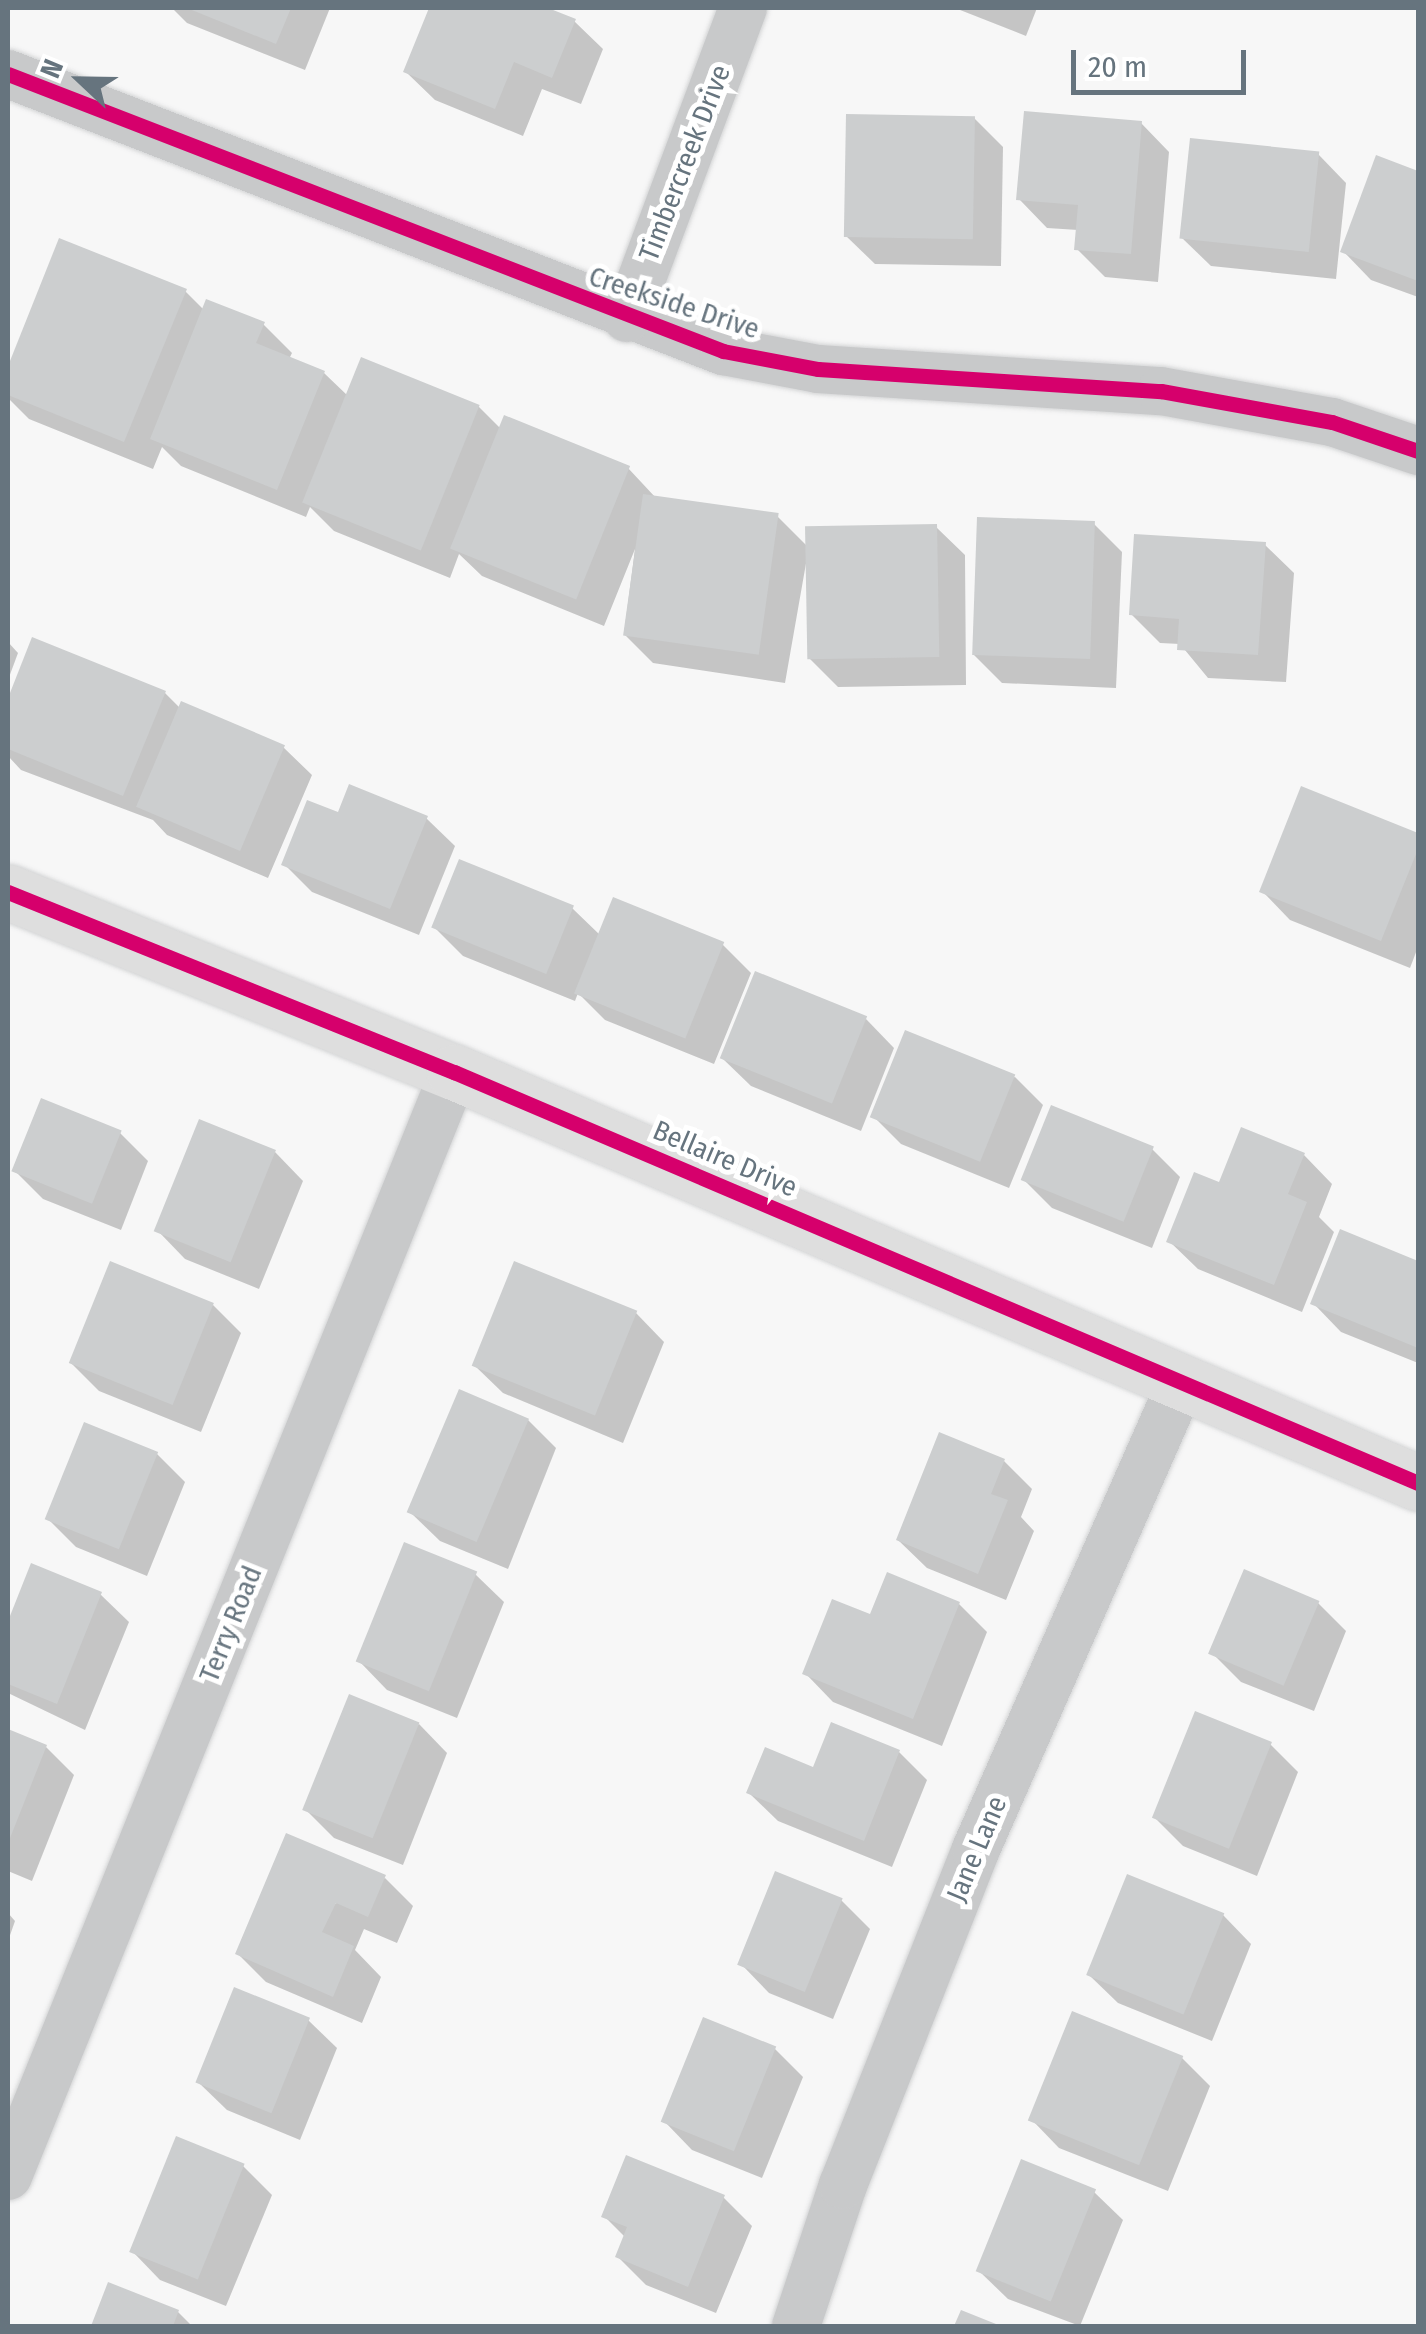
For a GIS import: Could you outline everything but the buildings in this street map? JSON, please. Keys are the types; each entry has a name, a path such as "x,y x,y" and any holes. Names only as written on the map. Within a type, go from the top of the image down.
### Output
{"street":[{"name":"Timbercreek Drive","path":"627,318 743,8"},
{"name":"Creekside Drive","path":"8,74 627,318 723,351 818,369 1161,391 1332,422 1418,450"},
{"name":"Bellaire Drive","path":"8,892 454,1072 1418,1483"},
{"name":"Terry Road","path":"8,2176 454,1072"},
{"name":"Jane Lane","path":"796,2326 843,2185 976,1849 1182,1381"}],"cycle path":[{"path":"8,74 723,351 818,369 1161,391 1332,422 1418,451"},
{"path":"8,892 454,1072 1418,1483"}]}
